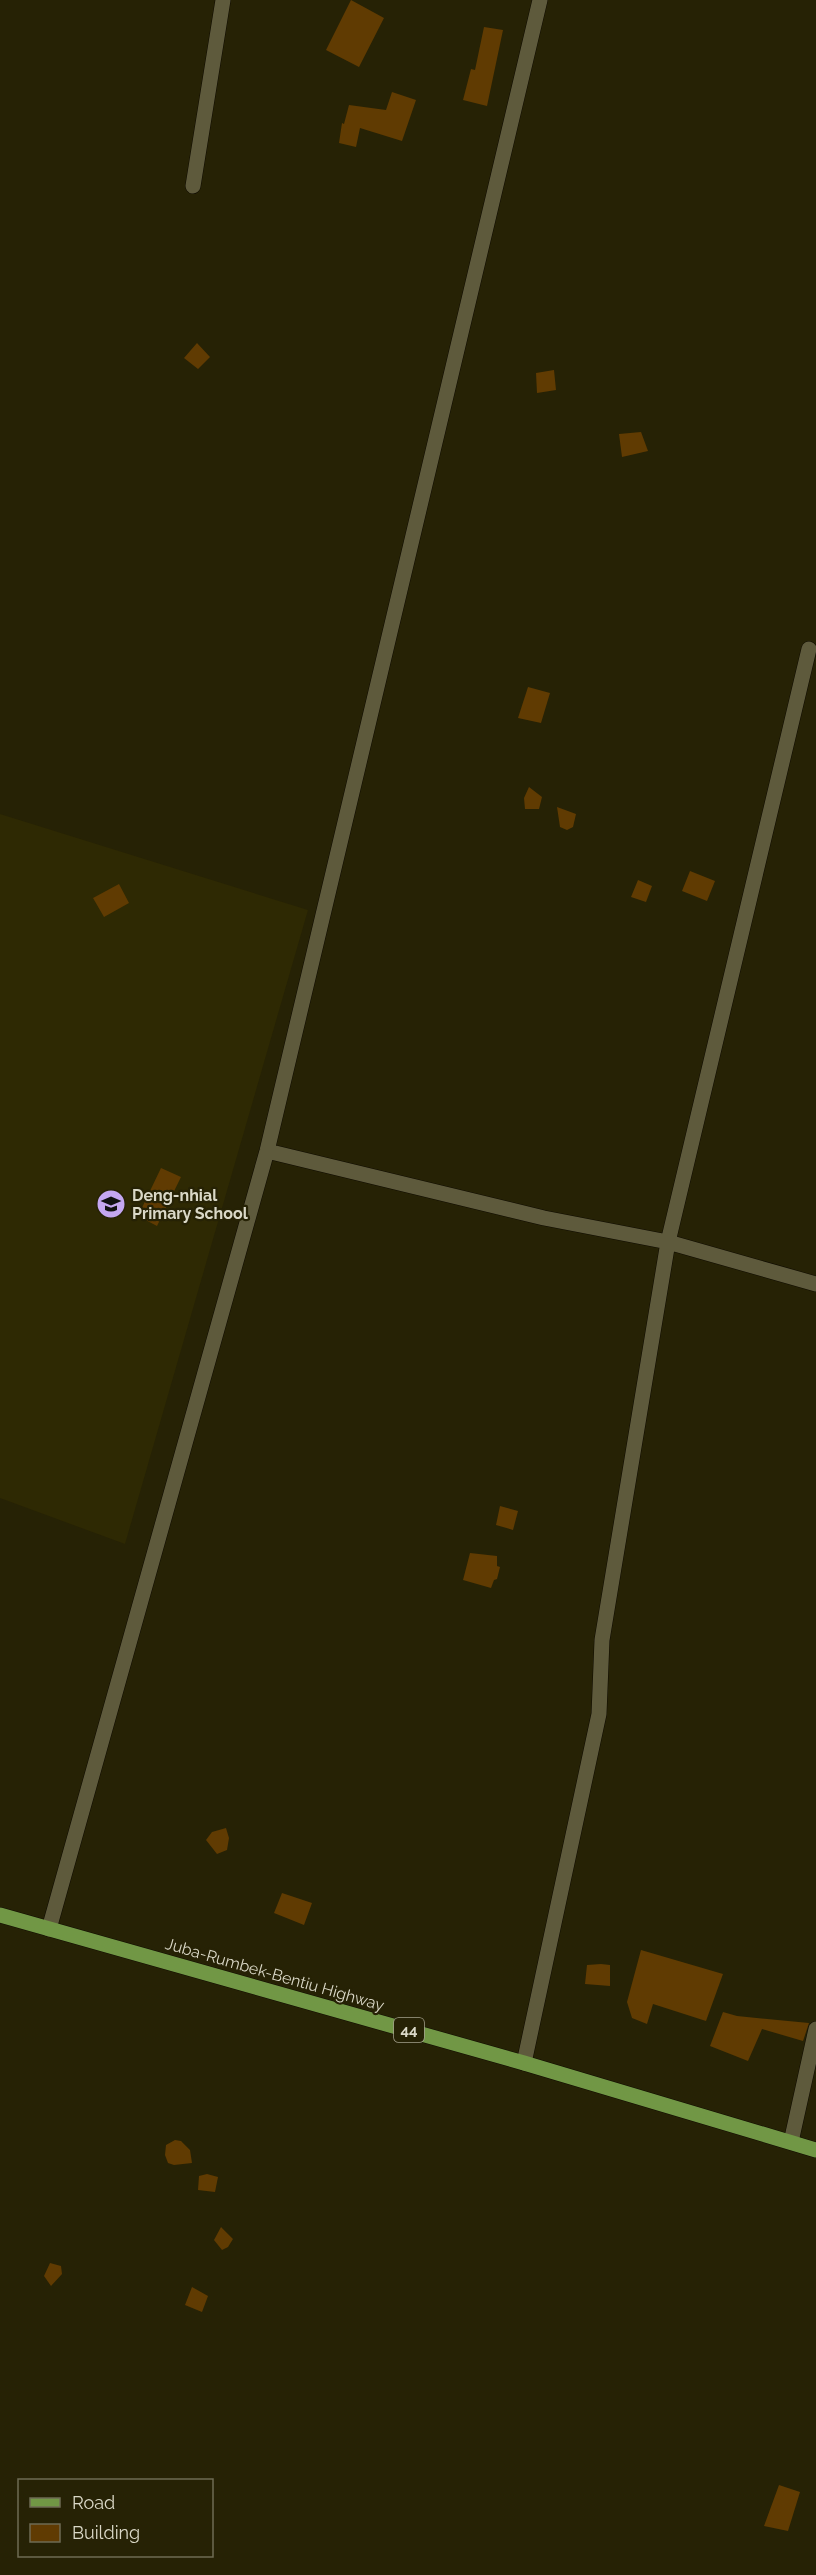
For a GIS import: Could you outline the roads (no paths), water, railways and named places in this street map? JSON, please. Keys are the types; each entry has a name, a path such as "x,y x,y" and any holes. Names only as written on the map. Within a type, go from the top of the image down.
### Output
{"main road":[{"name":"Juba-Rumbek-Bentiu Highway","path":"0,1915 524,2063 816,2150"}],"street":[{"path":"193,186 224,0"},
{"path":"49,1929 267,1151 540,0"},
{"path":"524,2063 599,1713 602,1640 668,1242 809,649"},
{"path":"267,1151 544,1218 668,1242 816,1284"},
{"path":"791,2142 816,2029"}],"place":[{"name":"Deng-nhial Primary School","path":"111,1204"}]}
